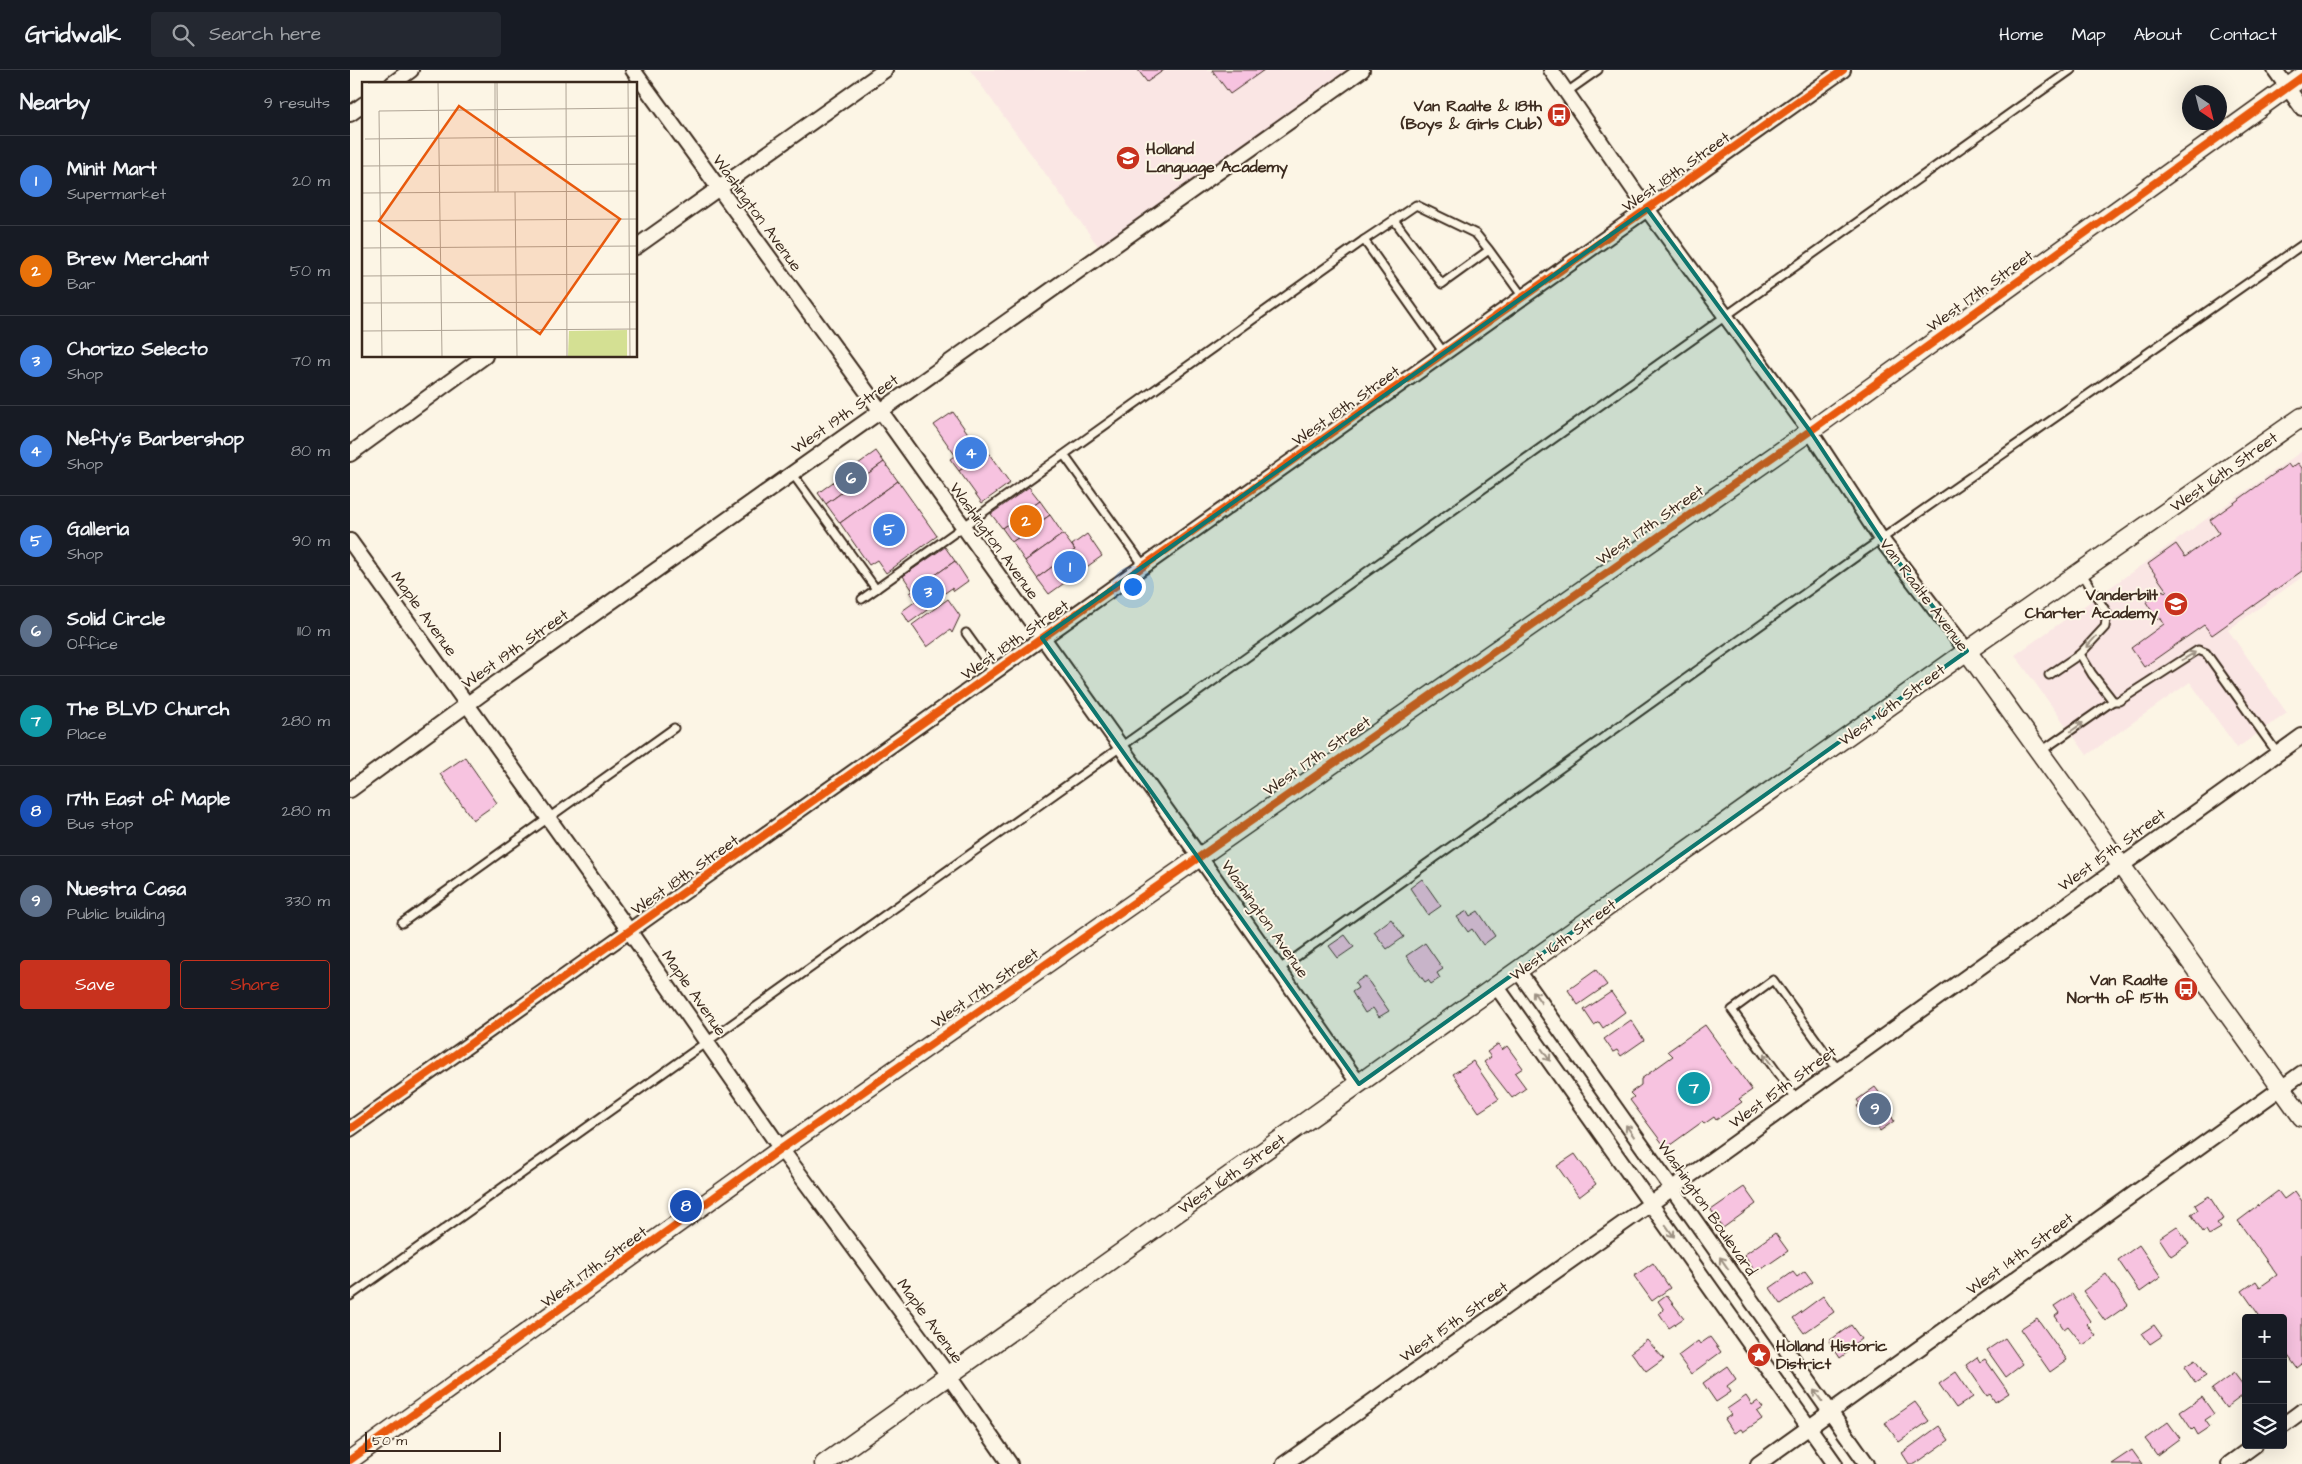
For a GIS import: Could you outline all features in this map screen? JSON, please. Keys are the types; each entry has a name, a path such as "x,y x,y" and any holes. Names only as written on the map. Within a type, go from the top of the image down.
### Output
{"street":[{"path":"395,82 411,70"},
{"name":"Washington Avenue","path":"633,70 880,410 962,528 1359,1084"},
{"path":"638,246 885,70"},
{"name":"West 19th Street","path":"350,790 467,704 880,410 1362,70"},
{"name":"Van Raalte Avenue","path":"1551,70 1648,209 1727,314 1810,431 1882,539 1967,651 2302,1117"},
{"name":"West 18th Street","path":"350,1129 1843,70"},
{"path":"2275,70 2302,108"},
{"name":"West 17th Street","path":"350,1460 781,1149 1198,856 1810,431 2302,77"},
{"path":"350,114 362,105"},
{"path":"350,454 482,358"},
{"name":"West 16th Street","path":"824,1464 1519,972 1967,651 2302,417"},
{"name":"Maple Avenue","path":"350,540 630,932 781,1149 948,1375 1010,1464"},
{"name":"West 15th Street","path":"1284,1464 1670,1188 1797,1100 2302,736"},
{"name":"Washington Boulevard","path":"1519,972 1867,1464"},
{"path":"1497,987 1835,1464"},
{"name":"West 14th Street","path":"1758,1464 2302,1073"},
{"path":"2287,1422 2302,1411"},
{"path":"2229,1464 2250,1449"}],"lane":[{"path":"1567,92 1598,70"},
{"path":"350,1296 2071,70"},
{"path":"862,599 1416,204 1476,234 1523,297"},
{"path":"1394,220 1442,284 1489,250"},
{"path":"1364,240 1444,353"},
{"path":"1278,970 1882,539 2302,245"},
{"path":"1064,455 1144,566"},
{"path":"792,473 876,589"},
{"path":"2049,675 2080,654 2105,627 2107,613 2081,572"},
{"path":"966,633 994,672"},
{"path":"2040,752 2113,701 2119,701 2198,650 2206,653 2278,754"},
{"path":"2080,654 2092,674 2113,701"},
{"path":"402,923 674,728"},
{"path":"1797,1100 1732,1010 1773,980 1838,1070"}],"highlighted area":[{"path":"1647,209 1810,431 1881,539 1967,651 1359,1084 1042,638"}],"shaded area":[{"name":"Holland Language Academy","path":"970,70 1348,70 1098,246"},
{"name":"Vanderbilt Charter Academy","path":"2302,451 2302,577 2228,630 2287,713 2237,748 2190,682 2087,755 2015,655"}],"building":[{"path":"1138,70 1164,70 1147,82"},
{"path":"1212,70 1264,70 1230,94"},
{"path":"953,412 974,442 955,455 934,425"},
{"path":"979,439 987,451 959,471 950,459"},
{"path":"876,451 884,462 826,504 818,493"},
{"path":"987,451 1010,483 982,503 959,471"},
{"path":"884,462 898,481 840,523 826,504"},
{"path":"2298,463 2302,468 2302,571 2212,635 2204,625 2144,667 2131,648 2164,624 2160,617 2157,619 2146,602 2163,590 2165,593 2167,591 2148,564 2176,544 2185,557 2219,533 2210,520 2288,464 2291,468"},
{"path":"898,481 937,536 886,573 877,560 869,565 840,523"},
{"path":"1029,487 1040,501 1002,528 991,514"},
{"path":"1040,501 1050,515 1012,542 1002,528"},
{"path":"1050,515 1063,534 1025,561 1012,542"},
{"path":"1063,534 1075,550 1037,578 1025,561"},
{"path":"1087,534 1102,556 1049,594 1037,578 1075,550 1072,545"},
{"path":"945,547 955,561 913,591 903,576"},
{"path":"955,561 968,581 954,591 952,588 925,607 927,610 909,623 902,611 916,601 910,593"},
{"path":"948,599 960,616 952,633 950,630 927,647 912,625"},
{"path":"465,757 497,803 473,820 440,774"},
{"path":"1422,879 1441,906 1428,915 1410,888"},
{"path":"1467,911 1470,916 1478,911 1495,936 1483,945 1472,929 1468,932 1457,917"},
{"path":"1391,919 1404,937 1387,949 1374,932"},
{"path":"1345,935 1354,947 1338,958 1329,946"},
{"path":"1425,943 1443,969 1437,973 1440,978 1431,984 1428,980 1425,982 1406,956"},
{"path":"1596,970 1607,985 1578,1005 1568,990"},
{"path":"1365,976 1389,1011 1379,1017 1373,1008 1365,1013 1352,992 1358,988 1355,983"},
{"path":"1611,992 1625,1012 1603,1028 1599,1022 1594,1025 1584,1010"},
{"path":"1631,1020 1644,1040 1621,1056 1617,1050 1613,1052 1604,1039"},
{"path":"1705,1025 1752,1090 1739,1099 1742,1102 1716,1120 1714,1117 1704,1124 1702,1122 1666,1148 1630,1100 1634,1097 1630,1093 1641,1085 1641,1079 1673,1056 1668,1051"},
{"path":"1498,1044 1502,1050 1507,1046 1523,1068 1515,1073 1526,1088 1512,1098 1484,1062 1491,1057 1487,1052"},
{"path":"1473,1061 1499,1099 1479,1112 1453,1074"},
{"path":"1875,1087 1893,1111 1890,1114 1894,1121 1880,1131 1875,1123 1872,1126 1857,1106 1860,1104 1857,1100"},
{"path":"1575,1154 1596,1184 1579,1197 1557,1166"},
{"path":"1744,1187 1756,1204 1723,1228 1711,1210"},
{"path":"2278,1191 2284,1199 2295,1191 2302,1201 2302,1364 2297,1368 2287,1354 2287,1314 2258,1314 2242,1291 2256,1281 2260,1287 2277,1275 2238,1221"},
{"path":"2209,1196 2224,1219 2217,1223 2221,1228 2209,1235 2206,1230 2203,1232 2191,1214 2198,1210 2195,1205"},
{"path":"2177,1226 2189,1244 2171,1256 2159,1238"},
{"path":"1775,1233 1788,1251 1756,1273 1744,1255"},
{"path":"2139,1245 2161,1277 2140,1292 2118,1260"},
{"path":"1653,1263 1670,1288 1652,1301 1634,1276"},
{"path":"1805,1271 1813,1282 1781,1304 1770,1288 1793,1272 1797,1277"},
{"path":"2106,1274 2128,1305 2105,1321 2083,1291"},
{"path":"2072,1294 2090,1321 2087,1324 2096,1336 2083,1345 2068,1326 2064,1329 2055,1316 2059,1313 2054,1306"},
{"path":"1666,1295 1684,1318 1669,1328 1659,1313 1664,1310 1658,1301"},
{"path":"1823,1296 1834,1312 1804,1333 1793,1318"},
{"path":"2037,1318 2067,1360 2050,1372 2020,1329"},
{"path":"1851,1325 1861,1339 1846,1350 1848,1352 1840,1358 1829,1341"},
{"path":"2154,1325 2162,1336 2150,1344 2142,1333"},
{"path":"1710,1337 1721,1352 1691,1374 1678,1356 1698,1341 1700,1344"},
{"path":"2005,1338 2023,1364 2006,1377 1987,1350"},
{"path":"1647,1340 1664,1359 1646,1372 1631,1352"},
{"path":"1977,1357 1980,1362 1985,1359 2009,1393 1995,1402 1990,1394 1987,1396 1966,1365"},
{"path":"2195,1360 2206,1376 2195,1383 2184,1367"},
{"path":"1727,1366 1736,1379 1727,1386 1731,1392 1716,1402 1703,1383"},
{"path":"1956,1372 1973,1397 1956,1408 1939,1384"},
{"path":"2234,1373 2242,1384 2242,1396 2226,1408 2212,1389"},
{"path":"1746,1396 1752,1405 1758,1401 1763,1408 1757,1412 1762,1419 1743,1432 1741,1429 1734,1433 1725,1419 1731,1415 1727,1409"},
{"path":"2202,1397 2214,1414 2205,1420 2210,1427 2198,1435 2194,1428 2192,1430 2180,1412"},
{"path":"1915,1402 1929,1421 1899,1442 1885,1423"},
{"path":"2168,1422 2180,1438 2157,1455 2145,1439"},
{"path":"1939,1426 1949,1440 1915,1464 1909,1464 1902,1453"},
{"path":"2132,1450 2142,1464 2111,1464"}],"cycle path":[{"path":"350,1129 1843,70"},
{"path":"350,1460 781,1149 1810,431 2302,77"}],"place":[{"name":"Van Raalte & 18th (Boys & Girls Club)","path":"1559,115"},
{"name":"Holland Language Academy","path":"1128,158"},
{"name":"Nefty's Barbershop","path":"971,453"},
{"name":"Solid Circle","path":"851,478"},
{"name":"Brew Merchant","path":"1026,521"},
{"name":"Galleria","path":"889,530"},
{"name":"Minit Mart","path":"1070,567"},
{"name":"Chorizo Selecto","path":"928,592"},
{"name":"Vanderbilt Charter Academy","path":"2176,604"},
{"name":"Van Raalte North of 15th","path":"2186,989"},
{"name":"The BLVD Church","path":"1694,1088"},
{"name":"Nuestra Casa","path":"1875,1109"},
{"name":"17th East of Maple","path":"686,1206"},
{"name":"Holland Historic District","path":"1759,1355"}]}
